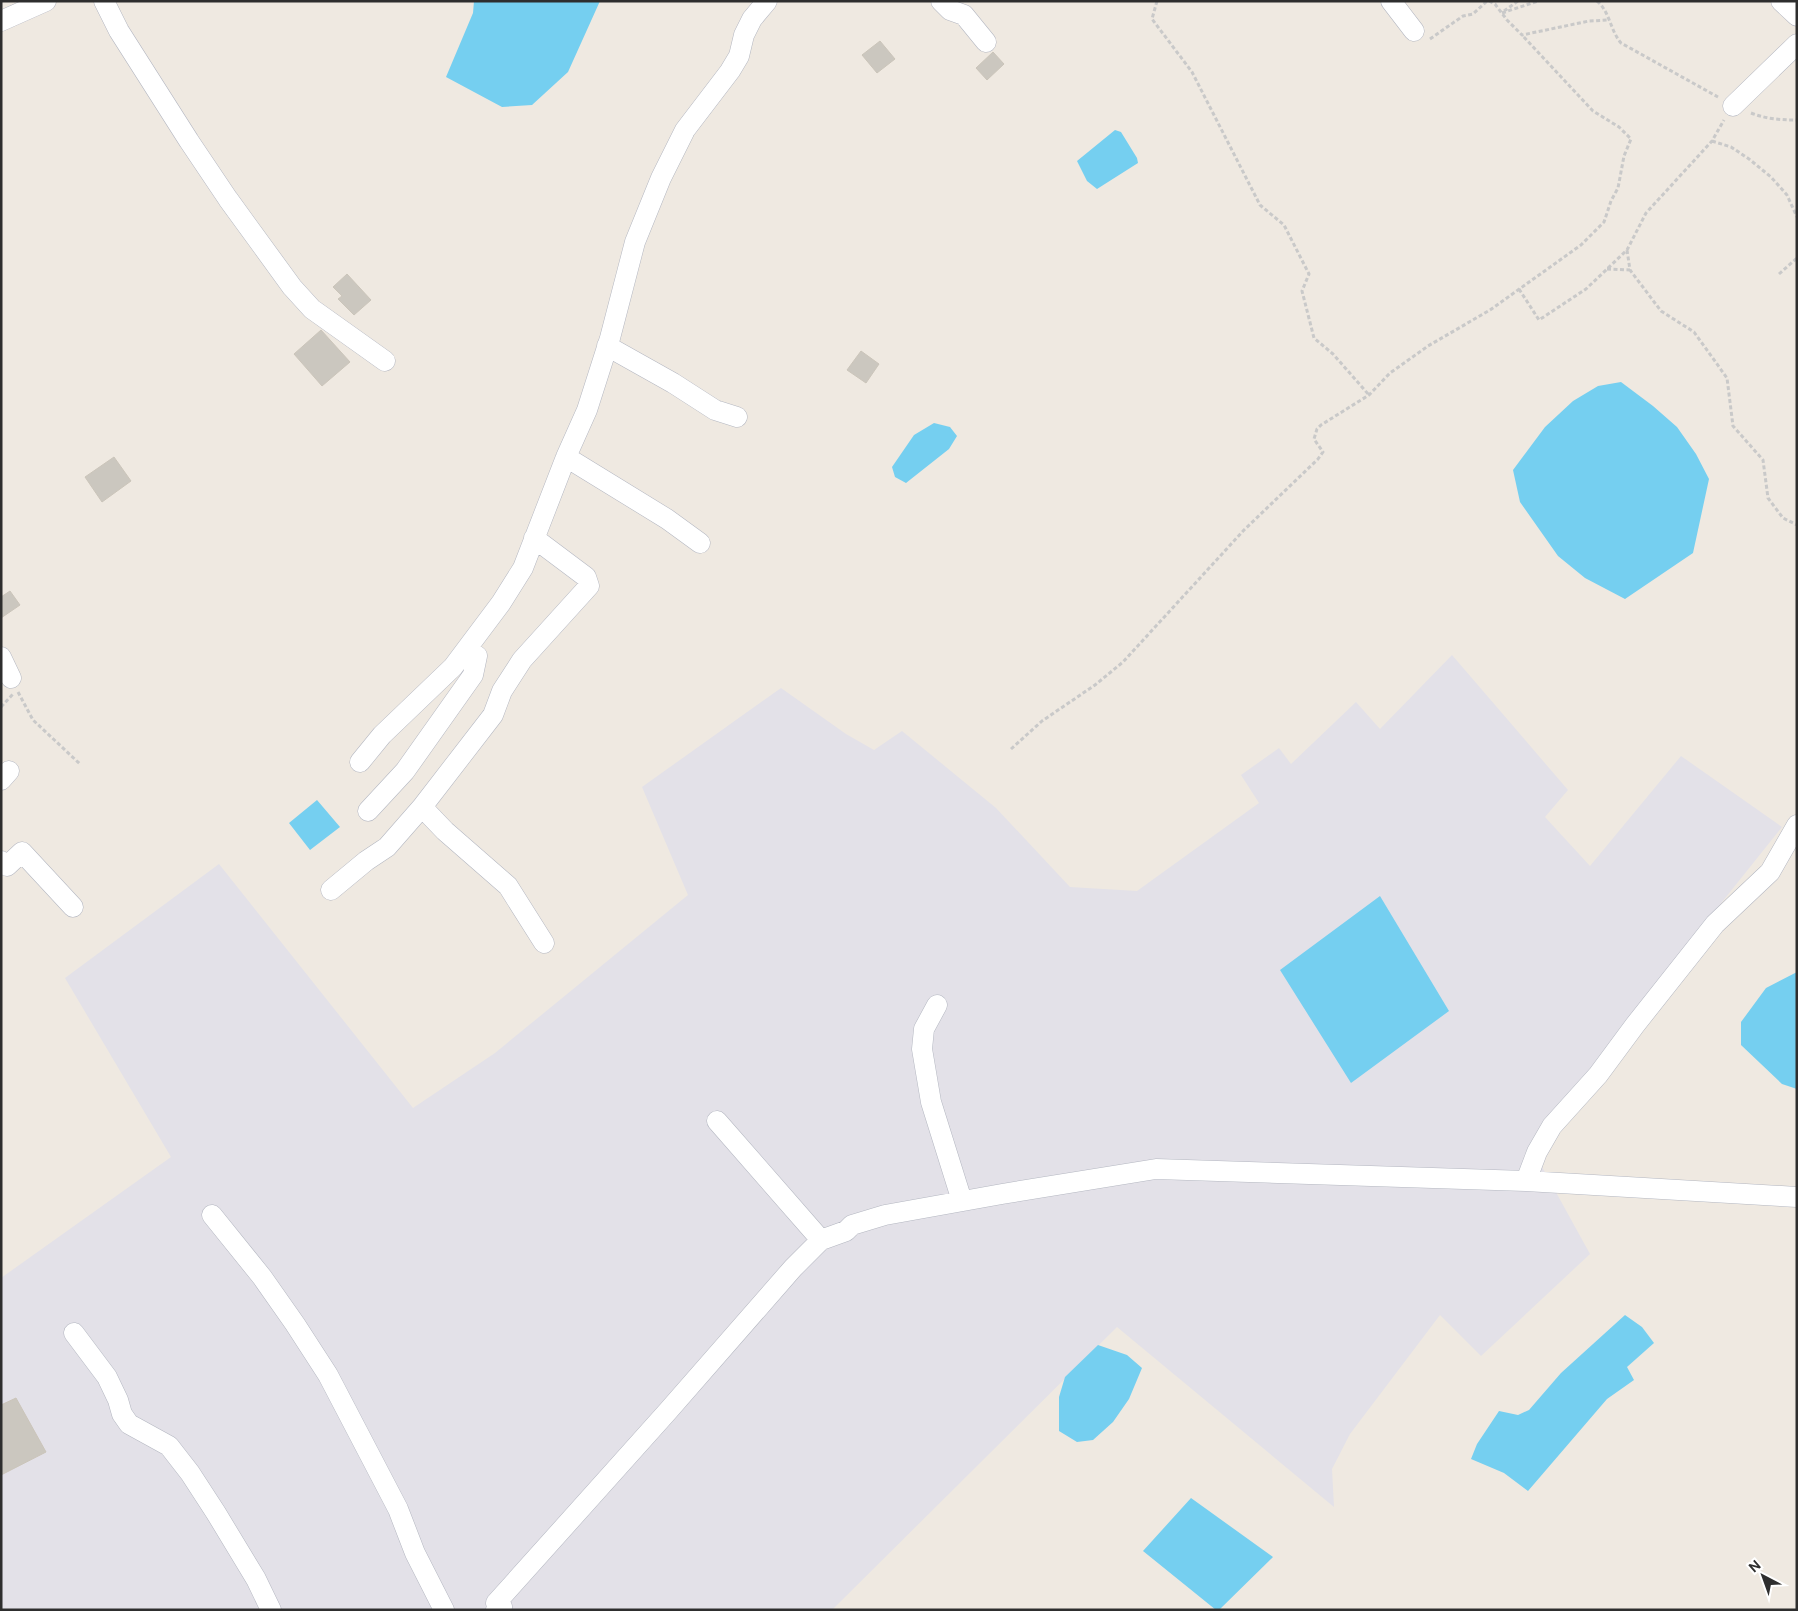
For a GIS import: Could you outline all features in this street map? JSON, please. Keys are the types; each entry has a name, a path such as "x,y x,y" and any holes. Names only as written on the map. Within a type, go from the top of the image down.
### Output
{"street":[{"path":"104,1 119,31 189,141 228,199 292,287 312,309 385,361"},
{"path":"360,762 382,735 424,697 453,667 501,603 523,568 586,410 607,346 635,242 660,178 685,130 739,56 744,35 752,19 767,1"},
{"path":"941,1 950,10 964,16 986,42"},
{"path":"1391,1 1414,31"},
{"path":"1781,1 1797,16"},
{"path":"1,21 35,3"},
{"path":"1733,106 1797,44"},
{"path":"607,346 665,378 715,410 737,417"},
{"path":"566,457 668,519 700,543"},
{"path":"331,890 366,861 387,847 422,807 493,714 502,691 522,660 589,586 586,577 534,538"},
{"path":"368,811 405,771 473,675 477,656 468,649"},
{"path":"1,658 11,678"},
{"path":"422,807 445,831 508,886 544,943"},
{"path":"1526,1180 1537,1152 1552,1126 1598,1075 1634,1025 1715,924 1770,872 1797,826"},
{"path":"1,861 7,866 22,852 73,907"},
{"path":"937,1005 924,1029 922,1049 931,1102 962,1201"},
{"path":"717,1121 822,1240"},
{"path":"497,1608 793,1268 822,1240 846,1231 852,1225 885,1216 962,1201 1145,1170 1526,1180 1797,1196"},
{"path":"212,1215 262,1277 296,1324 328,1375 398,1509 415,1553 444,1610"},
{"path":"74,1333 107,1377 118,1400 122,1414 130,1424 169,1446 190,1472 256,1579 271,1610"}],"path":[{"path":"1157,1 1152,19 1192,72 1260,205 1284,225 1309,274 1302,292 1314,338 1333,354 1369,396"},
{"path":"1011,749 1042,721 1096,685 1123,662 1244,530 1318,459 1323,452 1314,439 1317,429 1369,396 1390,372 1428,346 1490,310 1581,245 1604,222 1611,201 1618,188 1624,156 1631,139 1619,127 1593,110 1495,4 1488,1 1473,14 1463,16 1428,40 1421,39 1414,31"},
{"path":"1502,13 1518,1"},
{"path":"1502,13 1538,1"},
{"path":"1597,1 1605,8 1616,37 1621,43 1733,106 1761,117 1797,120"},
{"path":"1522,35 1589,21 1609,20"},
{"path":"1519,289 1539,320 1586,289 1628,250 1646,213 1712,141 1733,106"},
{"path":"1712,141 1731,147 1750,159 1772,177 1787,195 1797,217"},
{"path":"1628,250 1630,270 1661,311 1694,332 1727,378 1733,426 1763,460 1768,498 1783,518 1797,525"},
{"path":"1779,274 1797,258"},
{"path":"1606,269 1630,270"},
{"path":"1,707 17,690 33,720 80,764"}],"shaded area":[{"path":"1452,655 1568,790 1545,817 1590,866 1681,756 1782,827 1678,957 1582,1086 1541,1165 1590,1254 1481,1356 1440,1315 1350,1434 1332,1469 1334,1507 1117,1327 832,1610 1,1610 1,1278 171,1157 65,978 219,864 413,1108 495,1053 688,895 642,787 781,688 846,734 874,750 902,731 996,808 1070,887 1137,891 1259,803 1241,775 1279,748 1291,764 1356,702 1380,729"}],"water":[{"path":"474,1 600,1 568,72 532,105 502,107 446,77 473,13"},
{"path":"1115,130 1121,132 1137,158 1138,163 1097,189 1087,181 1077,161"},
{"path":"1621,382 1677,427 1696,454 1709,479 1693,553 1625,599 1585,578 1558,556 1520,502 1513,470 1545,427 1573,401 1598,386"},
{"path":"934,423 950,427 957,436 949,449 906,483 895,477 892,467 914,435"},
{"path":"317,800 340,827 310,850 289,823"},
{"path":"1380,896 1449,1011 1351,1083 1280,970"},
{"path":"1797,972 1797,1089 1782,1084 1741,1045 1741,1022 1766,988"},
{"path":"1625,1315 1642,1327 1654,1343 1627,1367 1634,1380 1607,1399 1528,1491 1504,1473 1471,1459 1477,1444 1499,1411 1518,1415 1529,1410 1561,1373"},
{"path":"1098,1345 1127,1355 1142,1368 1129,1399 1113,1422 1093,1440 1077,1442 1059,1431 1059,1397 1065,1377"},
{"path":"1191,1498 1273,1557 1219,1610 1216,1610 1143,1551"}],"building":[{"path":"880,41 895,59 877,73 862,55"},
{"path":"993,52 1004,64 987,80 976,68"},
{"path":"347,274 371,300 354,315 338,299 342,296 333,287"},
{"path":"321,330 350,362 322,386 294,354"},
{"path":"861,351 879,364 866,383 847,370"},
{"path":"114,457 131,481 102,502 85,477"},
{"path":"10,591 20,605 1,618 1,597"},
{"path":"16,1398 46,1452 1,1475 1,1405"}]}
